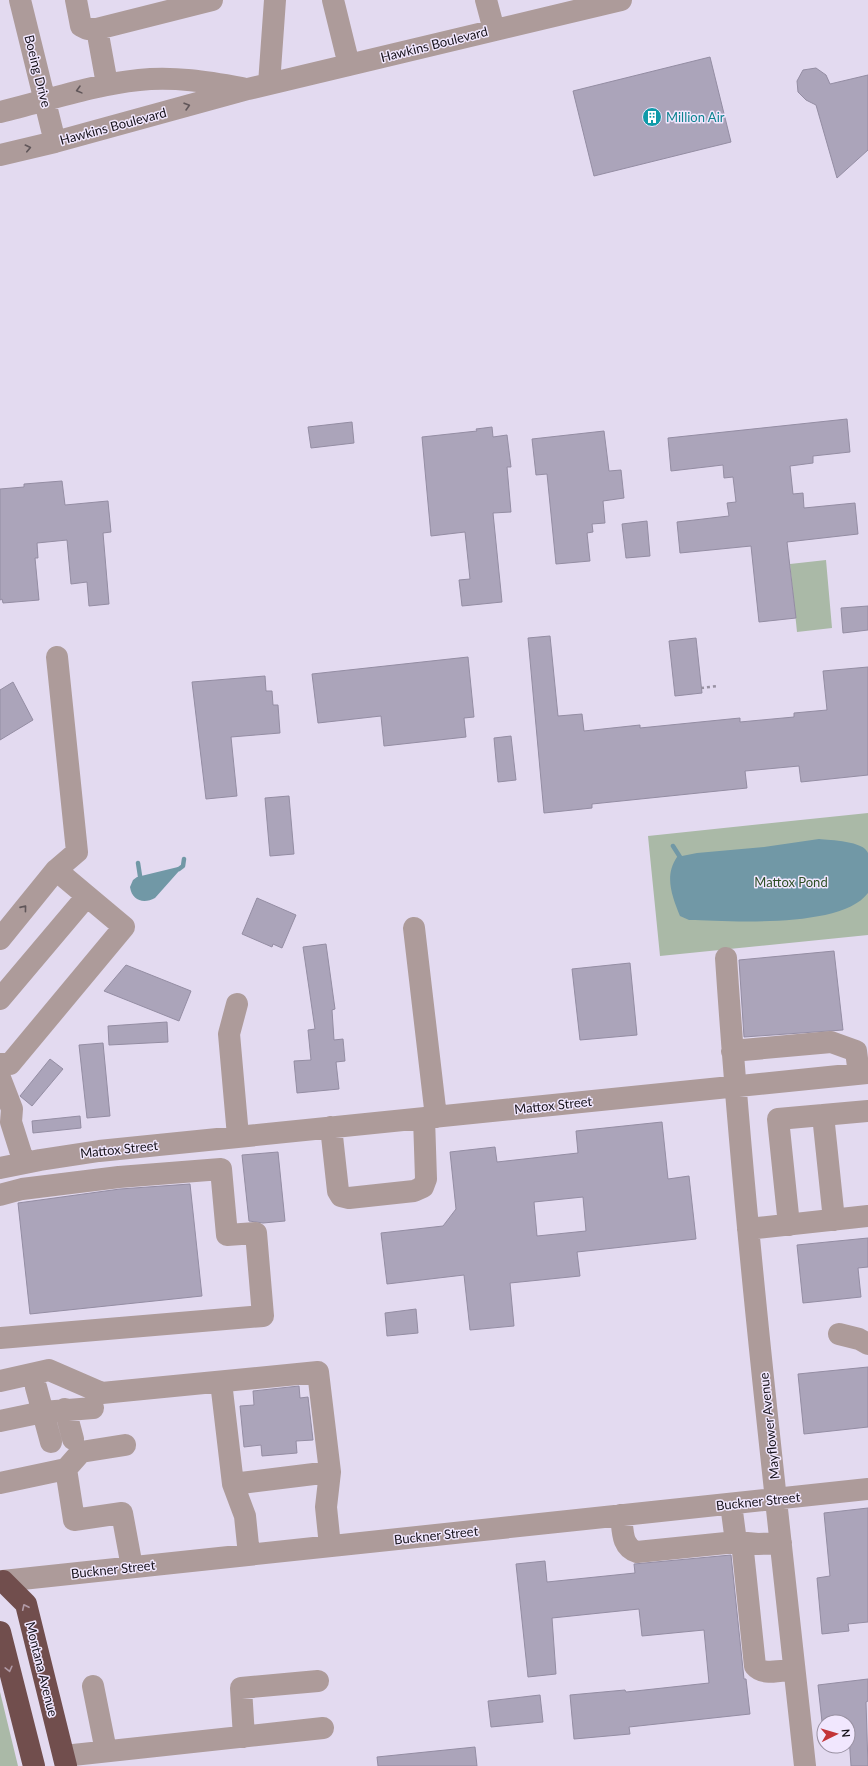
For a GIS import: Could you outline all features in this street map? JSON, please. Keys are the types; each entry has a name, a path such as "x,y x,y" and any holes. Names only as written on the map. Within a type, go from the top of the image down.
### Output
{"highway":[{"name":"Montana Avenue","path":"1,1581 26,1604 65,1761"},
{"path":"0,1632 34,1766"}],"street":[{"name":"Boeing Drive","path":"20,0 55,142"},
{"path":"76,0 81,26 87,29 97,29 212,0"},
{"path":"258,87 275,0"},
{"path":"333,0 349,65"},
{"path":"486,0 494,30"},
{"name":"Hawkins Boulevard","path":"0,154 55,142 258,87 621,0"},
{"path":"97,29 106,84"},
{"name":"Hawkins Boulevard","path":"0,112 106,84 140,80 189,80 258,87"},
{"path":"0,939 56,870 77,852 57,658"},
{"path":"0,1064 10,1064 124,927 56,870"},
{"path":"0,999 87,896"},
{"path":"331,1127 338,1191 341,1196 349,1198 414,1190 423,1187 426,1179 430,1117 414,928"},
{"name":"Mayflower Avenue","path":"726,958 732,1051 748,1228 805,1766"},
{"path":"236,1004 229,1034 238,1136"},
{"path":"732,1051 831,1042 862,1051 864,1074"},
{"name":"Mattox Street","path":"0,1168 70,1154 864,1074"},
{"path":"0,1078 12,1109 6,1115 24,1163"},
{"path":"789,1224 778,1119 868,1111"},
{"path":"823,1115 834,1220"},
{"path":"0,1195 22,1189 119,1177 221,1169 227,1234 256,1233 262,1316 0,1338"},
{"path":"748,1228 868,1216"},
{"path":"840,1334 859,1339 868,1344"},
{"path":"0,1381 49,1370 102,1393 318,1372 330,1472 326,1507 330,1546"},
{"path":"220,1382 233,1484 244,1516 249,1555"},
{"path":"36,1387 52,1442"},
{"path":"0,1421 43,1412 65,1409 93,1408"},
{"path":"65,1409 73,1439"},
{"path":"0,1483 66,1469 81,1452 126,1445"},
{"path":"66,1469 74,1520 122,1513 132,1567"},
{"path":"233,1484 330,1472"},
{"name":"Buckner Street","path":"1,1581 868,1489"},
{"path":"731,1504 739,1542 755,1666 758,1670 764,1672 794,1669"},
{"path":"621,1516 626,1546 630,1550 637,1552 739,1542 758,1544 781,1543"},
{"path":"244,1737 241,1688 318,1681"},
{"path":"93,1686 106,1751"},
{"path":"65,1761 106,1751 322,1728"}],"path":[{"path":"701,688 718,686"}],"green space":[{"path":"826,560 832,628 797,632 790,564"},
{"name":"Mattox Pond","path":"868,813 868,935 660,956 648,836"},
{"path":"0,1692 18,1766 0,1766"}],"water":[{"name":"Mattox Pond","path":"819,839 854,844 865,849 868,853 868,893 854,905 834,913 810,918 784,920 689,920 680,916 672,894 670,879 673,864 677,857 697,853 764,847"},
{"path":"178,867 179,871 155,898 147,901 139,900 131,892 130,887 133,880 137,877"}],"building":[{"name":"Million Air","path":"710,57 731,142 594,176 573,91"},
{"path":"816,68 826,75 830,84 868,75 868,150 837,178 816,105 806,100 798,92 797,81 803,70"},
{"path":"847,419 850,452 813,456 813,463 790,466 793,494 803,493 804,508 855,503 858,534 787,542 796,618 759,622 751,546 680,553 677,522 729,516 727,503 736,502 733,477 724,478 723,465 671,471 668,438"},
{"path":"352,422 354,443 311,448 308,427"},
{"path":"492,427 493,437 507,435 511,467 507,467 511,512 493,513 502,602 462,606 459,580 470,579 465,532 431,536 422,437 477,431 476,429"},
{"path":"604,431 609,471 621,470 624,498 603,501 605,523 592,524 593,532 587,533 590,561 556,564 547,474 536,475 532,439"},
{"path":"62,481 65,505 108,501 111,532 103,533 109,604 89,606 87,582 71,584 67,540 37,543 38,558 35,558 39,600 3,603 2,599 0,600 0,489 24,487 24,484"},
{"path":"647,521 650,556 626,558 622,524"},
{"path":"868,606 868,630 843,633 841,608"},
{"path":"550,636 558,716 582,714 584,731 640,725 640,728 740,718 740,722 794,717 794,713 827,710 823,671 868,667 868,775 801,782 799,766 745,771 747,788 592,804 592,808 544,813 528,638"},
{"path":"696,638 702,693 675,696 669,641"},
{"path":"468,657 474,717 464,718 466,737 384,746 381,716 318,723 312,674"},
{"path":"265,676 266,691 272,691 273,705 278,705 280,733 231,737 237,796 206,799 192,682"},
{"path":"13,682 33,720 0,740 0,690"},
{"path":"511,736 516,780 498,782 494,738"},
{"path":"289,796 294,854 270,856 265,798"},
{"path":"257,898 296,915 282,948 273,944 272,947 242,934"},
{"path":"326,944 335,1009 332,1010 334,1040 343,1039 345,1061 336,1062 339,1089 297,1093 294,1061 311,1060 308,1030 315,1029 303,947"},
{"path":"834,951 843,1030 744,1037 739,960"},
{"path":"630,963 637,1035 580,1040 572,969"},
{"path":"126,965 191,991 179,1021 104,991"},
{"path":"167,1022 168,1042 109,1045 108,1026"},
{"path":"103,1043 110,1116 87,1118 79,1045"},
{"path":"50,1059 63,1069 32,1106 20,1096"},
{"path":"80,1116 81,1128 33,1133 32,1121"},
{"path":"662,1122 668,1179 689,1176 696,1239 577,1252 580,1276 510,1283 514,1326 470,1330 464,1275 387,1284 381,1233 443,1226 456,1209 450,1152 495,1147 497,1162 578,1153 576,1131","holes":["583,1197 586,1231 537,1236 534,1202"]},
{"path":"278,1152 285,1221 263,1223 249,1221 242,1155"},
{"path":"190,1184 202,1296 30,1314 18,1203 120,1189"},
{"path":"868,1238 868,1267 858,1268 861,1297 803,1303 797,1245"},
{"path":"416,1309 418,1333 387,1336 385,1313"},
{"path":"868,1367 868,1427 804,1434 798,1374"},
{"path":"299,1386 300,1398 308,1397 313,1440 296,1441 297,1453 262,1456 261,1445 244,1447 240,1406 254,1405 253,1391"},
{"path":"868,1508 868,1622 848,1624 849,1631 822,1634 817,1578 830,1576 824,1513"},
{"path":"731,1555 744,1679 746,1679 750,1714 629,1727 630,1734 574,1739 570,1695 625,1690 626,1692 709,1683 704,1630 642,1636 639,1609 552,1618 556,1674 528,1677 516,1564 545,1561 547,1582 635,1573 634,1564"},
{"path":"868,1679 868,1701 866,1702 868,1766 851,1766 850,1754 856,1754 856,1714 821,1714 818,1685"},
{"path":"540,1695 543,1722 491,1727 488,1701"},
{"path":"475,1747 477,1766 378,1766 377,1757"}],"waterway":[{"path":"673,846 680,857"},
{"path":"179,869 183,866 184,859"},
{"path":"138,863 140,876"}],"place":[{"name":"Million Air","path":"652,117"}]}
